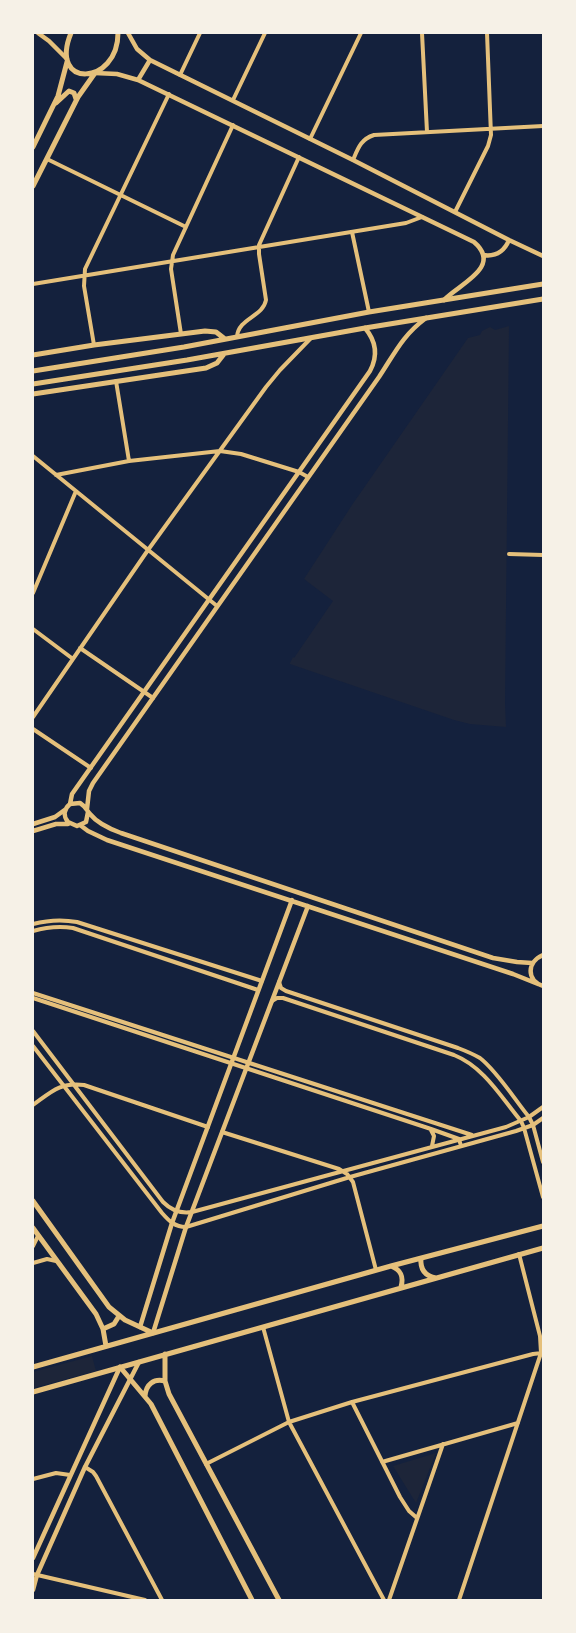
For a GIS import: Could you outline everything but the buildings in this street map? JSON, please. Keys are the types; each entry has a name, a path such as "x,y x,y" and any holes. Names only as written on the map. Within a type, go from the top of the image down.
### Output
{"main road":[{"path":"33,147 61,87 68,60 67,47 71,33"},
{"path":"68,60 73,70 80,74 95,73 103,68 113,54 118,33"},
{"path":"33,186 76,100 95,73"},
{"path":"52,108 69,91 74,93 76,100"},
{"path":"33,371 543,284"},
{"path":"33,384 224,354 543,299"},
{"path":"33,355 208,330 216,332 225,339"},
{"path":"33,394 209,367 219,361 224,354"},
{"path":"33,1201 102,1298 119,1316 153,1333"},
{"path":"33,1367 376,1270 543,1226"},
{"path":"33,1228 96,1314 103,1329 106,1346"},
{"path":"33,1392 543,1248"},
{"path":"421,1258 420,1264 425,1274 436,1278"},
{"path":"391,1266 401,1274 403,1280 401,1287"},
{"path":"103,1329 114,1324 119,1316"},
{"path":"165,1354 165,1381 175,1406 279,1600"},
{"path":"120,1367 151,1404 252,1600"},
{"path":"145,1396 150,1383 165,1381"}],"street":[{"path":"38,33 68,60"},
{"path":"128,33 137,49 150,60 543,256"},
{"path":"180,75 200,33"},
{"path":"233,100 266,33"},
{"path":"310,139 362,33"},
{"path":"422,33 427,132"},
{"path":"455,212 488,147 492,129 487,33"},
{"path":"138,80 150,60"},
{"path":"95,73 117,74 138,80 474,242 481,249 483,264 478,273 444,300"},
{"path":"94,345 84,286 87,262 169,94"},
{"path":"181,334 172,273 174,252 233,125"},
{"path":"353,160 362,142 371,136 543,126"},
{"path":"237,337 237,332 243,324 262,311 266,303 260,240 299,157"},
{"path":"47,159 186,227"},
{"path":"33,284 408,223 423,217"},
{"path":"352,232 369,312"},
{"path":"483,255 500,252 509,240"},
{"path":"80,825 87,819 89,791 93,783 379,377 397,347 414,328 427,318"},
{"path":"33,824 55,817 66,810 72,794 372,368 375,347 365,328"},
{"path":"33,717 148,550 220,451 280,370 312,338"},
{"path":"115,380 129,461"},
{"path":"56,474 129,461 220,451 241,453 308,477"},
{"path":"33,456 217,606"},
{"path":"33,593 76,491"},
{"path":"509,554 543,555"},
{"path":"33,630 73,659"},
{"path":"80,648 153,698"},
{"path":"33,729 91,768"},
{"path":"70,804 80,803 98,821 112,830 493,958 532,963 543,955"},
{"path":"66,810 65,816 70,824"},
{"path":"55,817 56,824"},
{"path":"92,833 93,826 98,821"},
{"path":"33,831 56,824 80,825 107,840 502,970 541,986"},
{"path":"140,1327 176,1211 292,900"},
{"path":"153,1333 186,1227 308,906"},
{"path":"33,924 62,919 77,922 261,981"},
{"path":"33,931 48,927 73,928 258,990"},
{"path":"532,963 531,975 541,986"},
{"path":"279,982 281,988 286,991 470,1052 489,1067 529,1117 543,1162"},
{"path":"33,993 233,1058 247,1066 459,1139"},
{"path":"33,998 231,1064 247,1066 473,1136"},
{"path":"272,1002 277,998 284,998 465,1059 483,1073 524,1128 543,1197"},
{"path":"33,1031 163,1202 176,1211 192,1212 473,1136 520,1121 543,1107"},
{"path":"33,1046 157,1207 176,1226 186,1227 350,1177 524,1128 543,1118"},
{"path":"33,1105 55,1089 73,1084 208,1126"},
{"path":"431,1129 434,1136 432,1147"},
{"path":"222,1132 343,1171 350,1177 376,1270"},
{"path":"459,1139 461,1146"},
{"path":"33,1246 39,1235"},
{"path":"459,1600 542,1353 540,1336 519,1253"},
{"path":"33,1263 47,1259 58,1261"},
{"path":"263,1326 289,1422 384,1600"},
{"path":"206,1464 289,1422 352,1402 542,1353"},
{"path":"33,1590 35,1574 85,1467 139,1362"},
{"path":"33,1558 120,1367"},
{"path":"352,1402 400,1497 417,1518"},
{"path":"382,1462 519,1422"},
{"path":"389,1600 443,1444"},
{"path":"85,1467 96,1476 162,1600"},
{"path":"33,1479 53,1473 70,1475"},
{"path":"35,1574 145,1600"}],"shaded area":[{"path":"509,326 506,727 470,724 454,720 290,664 333,601 304,579 352,505 468,338 480,335 482,331 490,327 495,330"},
{"path":"92,1356 96,1371 33,1388 33,1372"},
{"path":"436,1453 416,1503 393,1466"}]}
